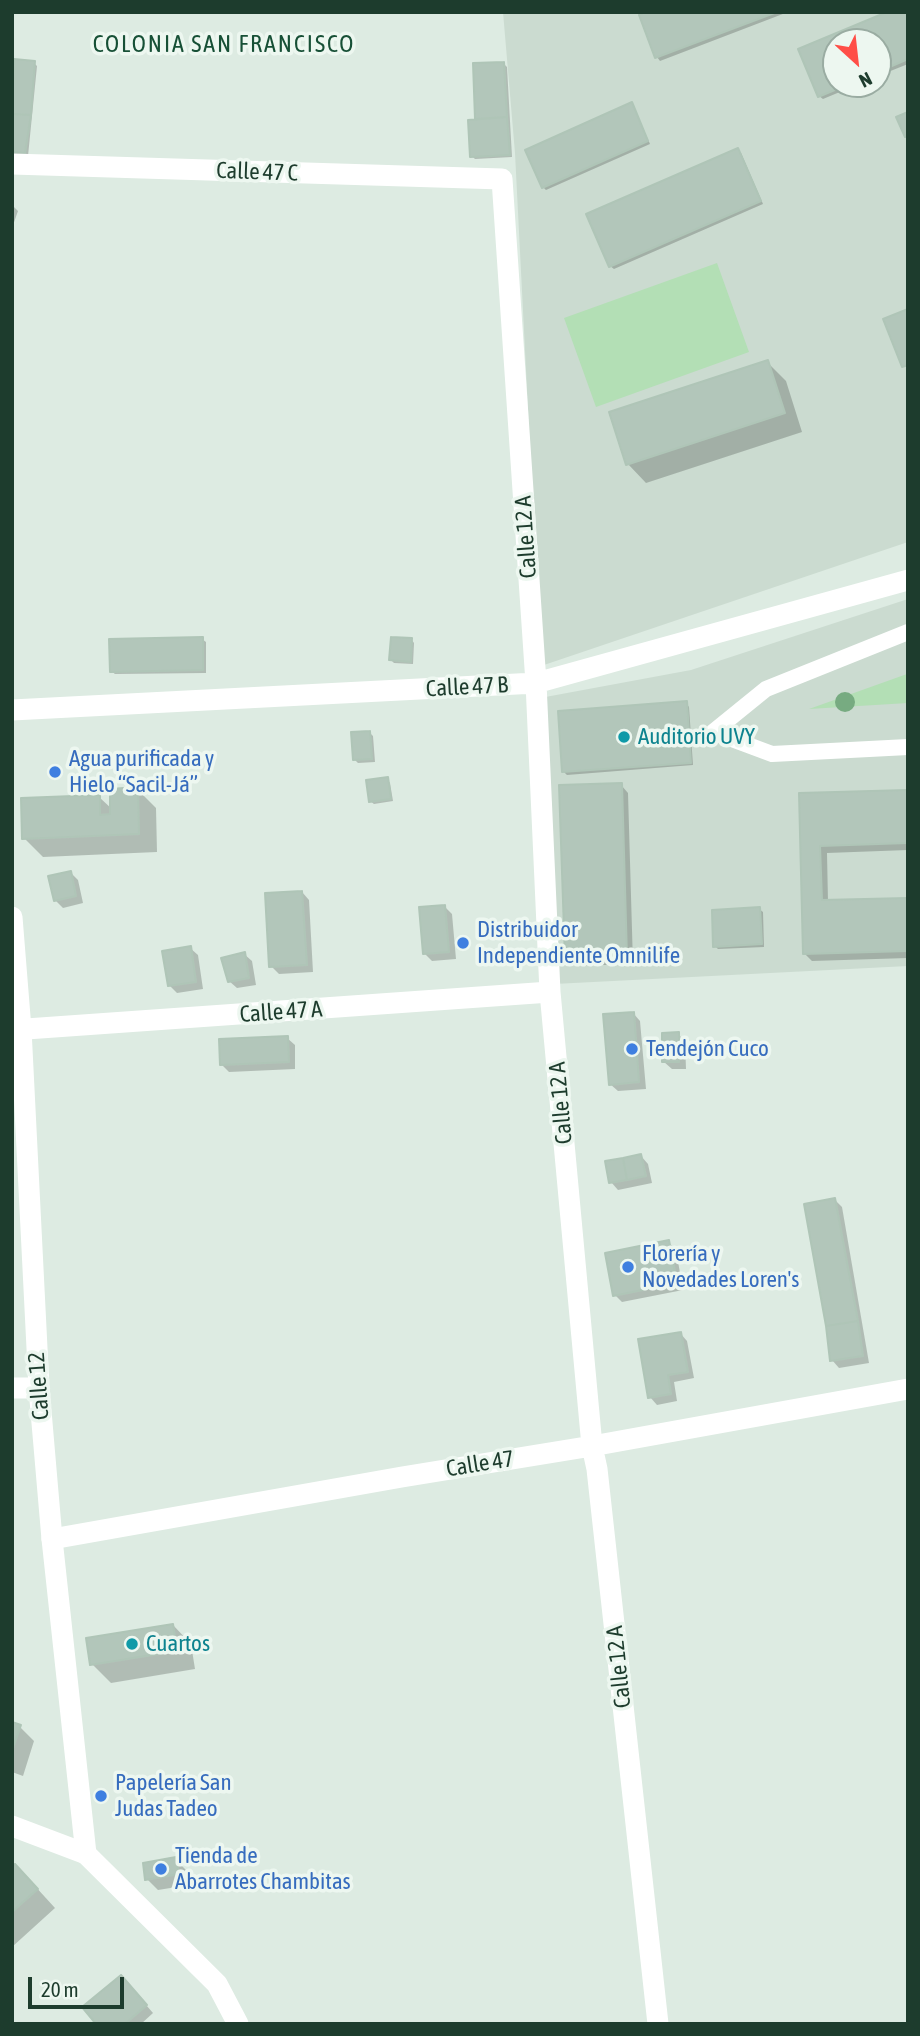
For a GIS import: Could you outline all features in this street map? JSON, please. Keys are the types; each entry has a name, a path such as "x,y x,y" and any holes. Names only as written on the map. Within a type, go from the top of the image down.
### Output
{"street":[{"name":"Calle 47 C","path":"12,164 502,179"},
{"name":"Calle 12 A","path":"502,179 536,683 550,992 592,1446 600,1497 658,2024"},
{"name":"Calle 47 B","path":"12,710 536,683 908,580"},
{"name":"Calle 12","path":"12,917 16,1030 39,1388 52,1539 86,1854"},
{"name":"Calle 47 A","path":"16,1030 550,992"},
{"path":"12,1388 39,1388"},
{"name":"Calle 47","path":"52,1539 908,1389"},
{"path":"12,1826 86,1854 217,1984 238,2024"}],"lane":[{"path":"908,632 766,689 713,732 772,754 908,747"}],"shaded area":[{"path":"503,12 908,12 908,542 541,666 515,153"},
{"path":"908,599 908,966 554,984 540,698 691,670"}],"green space":[{"path":"717,263 749,352 596,407 564,318"},
{"path":"907,674 908,703 809,709"}],"building":[{"path":"645,12 777,12 655,58 639,15"},
{"path":"887,12 908,12 908,59 892,66 892,28 849,28"},
{"path":"822,39 822,95 818,97 798,49"},
{"path":"14,59 35,61 31,115 12,114"},
{"path":"504,62 507,117 475,119 473,63"},
{"path":"632,102 648,141 542,188 525,150"},
{"path":"908,112 908,136 905,137 896,117"},
{"path":"12,114 31,115 25,153 12,152"},
{"path":"507,117 510,155 470,157 468,120"},
{"path":"738,148 761,201 609,267 586,214"},
{"path":"908,309 908,365 902,367 883,319"},
{"path":"768,360 785,413 626,465 609,412"},
{"path":"203,637 203,670 110,672 109,639"},
{"path":"391,637 412,638 411,662 389,660"},
{"name":"Auditorio UVY","path":"687,701 691,763 562,772 558,711"},
{"path":"370,731 372,759 353,760 351,732"},
{"path":"388,777 391,799 369,802 366,780"},
{"path":"622,783 627,957 565,959 559,785"},
{"path":"138,787 139,834 22,839 21,798 100,795 100,815 110,814 110,789"},
{"path":"908,790 908,843 820,846 822,900 908,898 908,951 803,954 799,793"},
{"path":"71,871 76,896 54,901 48,876"},
{"path":"302,891 307,965 269,967 265,893"},
{"path":"445,905 449,952 423,954 419,907"},
{"path":"760,907 762,944 713,947 712,910"},
{"path":"191,946 196,982 168,986 162,951"},
{"path":"245,952 249,978 228,982 221,958"},
{"path":"634,1012 639,1082 609,1085 603,1014"},
{"path":"679,1032 679,1046 662,1047 662,1033"},
{"path":"288,1036 289,1062 220,1065 219,1039"},
{"path":"679,1046 679,1062 662,1062 662,1047"},
{"path":"641,1154 646,1176 627,1180 623,1158"},
{"path":"623,1158 627,1180 609,1183 605,1161"},
{"path":"835,1198 858,1321 826,1326 804,1204"},
{"path":"669,1240 677,1283 613,1296 605,1253"},
{"path":"858,1321 863,1356 830,1361 826,1326"},
{"path":"681,1332 688,1372 668,1375 671,1394 648,1398 638,1339"},
{"name":"Cuartos","path":"173,1624 177,1651 90,1665 86,1638"},
{"path":"12,1722 21,1725 12,1751"},
{"name":"Tienda de Abarrotes Chambitas","path":"176,1857 179,1874 145,1880 143,1863"},
{"path":"15,1864 38,1889 12,1912 12,1867"},
{"path":"121,1975 147,2005 125,2024 96,2024 82,2007"}],"place":[{"name":"Auditorio UVY","path":"624,737"},
{"name":"Agua purificada y Hielo “Sacil-Já”","path":"55,772"},
{"name":"Distribuidor Independiente Omnilife","path":"463,943"},
{"name":"Tendejón Cuco","path":"632,1049"},
{"name":"Florería y Novedades Loren's","path":"628,1267"},
{"name":"Cuartos","path":"132,1644"},
{"name":"Papelería San Judas Tadeo","path":"101,1796"},
{"name":"Tienda de Abarrotes Chambitas","path":"161,1869"}],"district":[{"name":"COLONIA SAN FRANCISCO","path":"224,44"}]}
